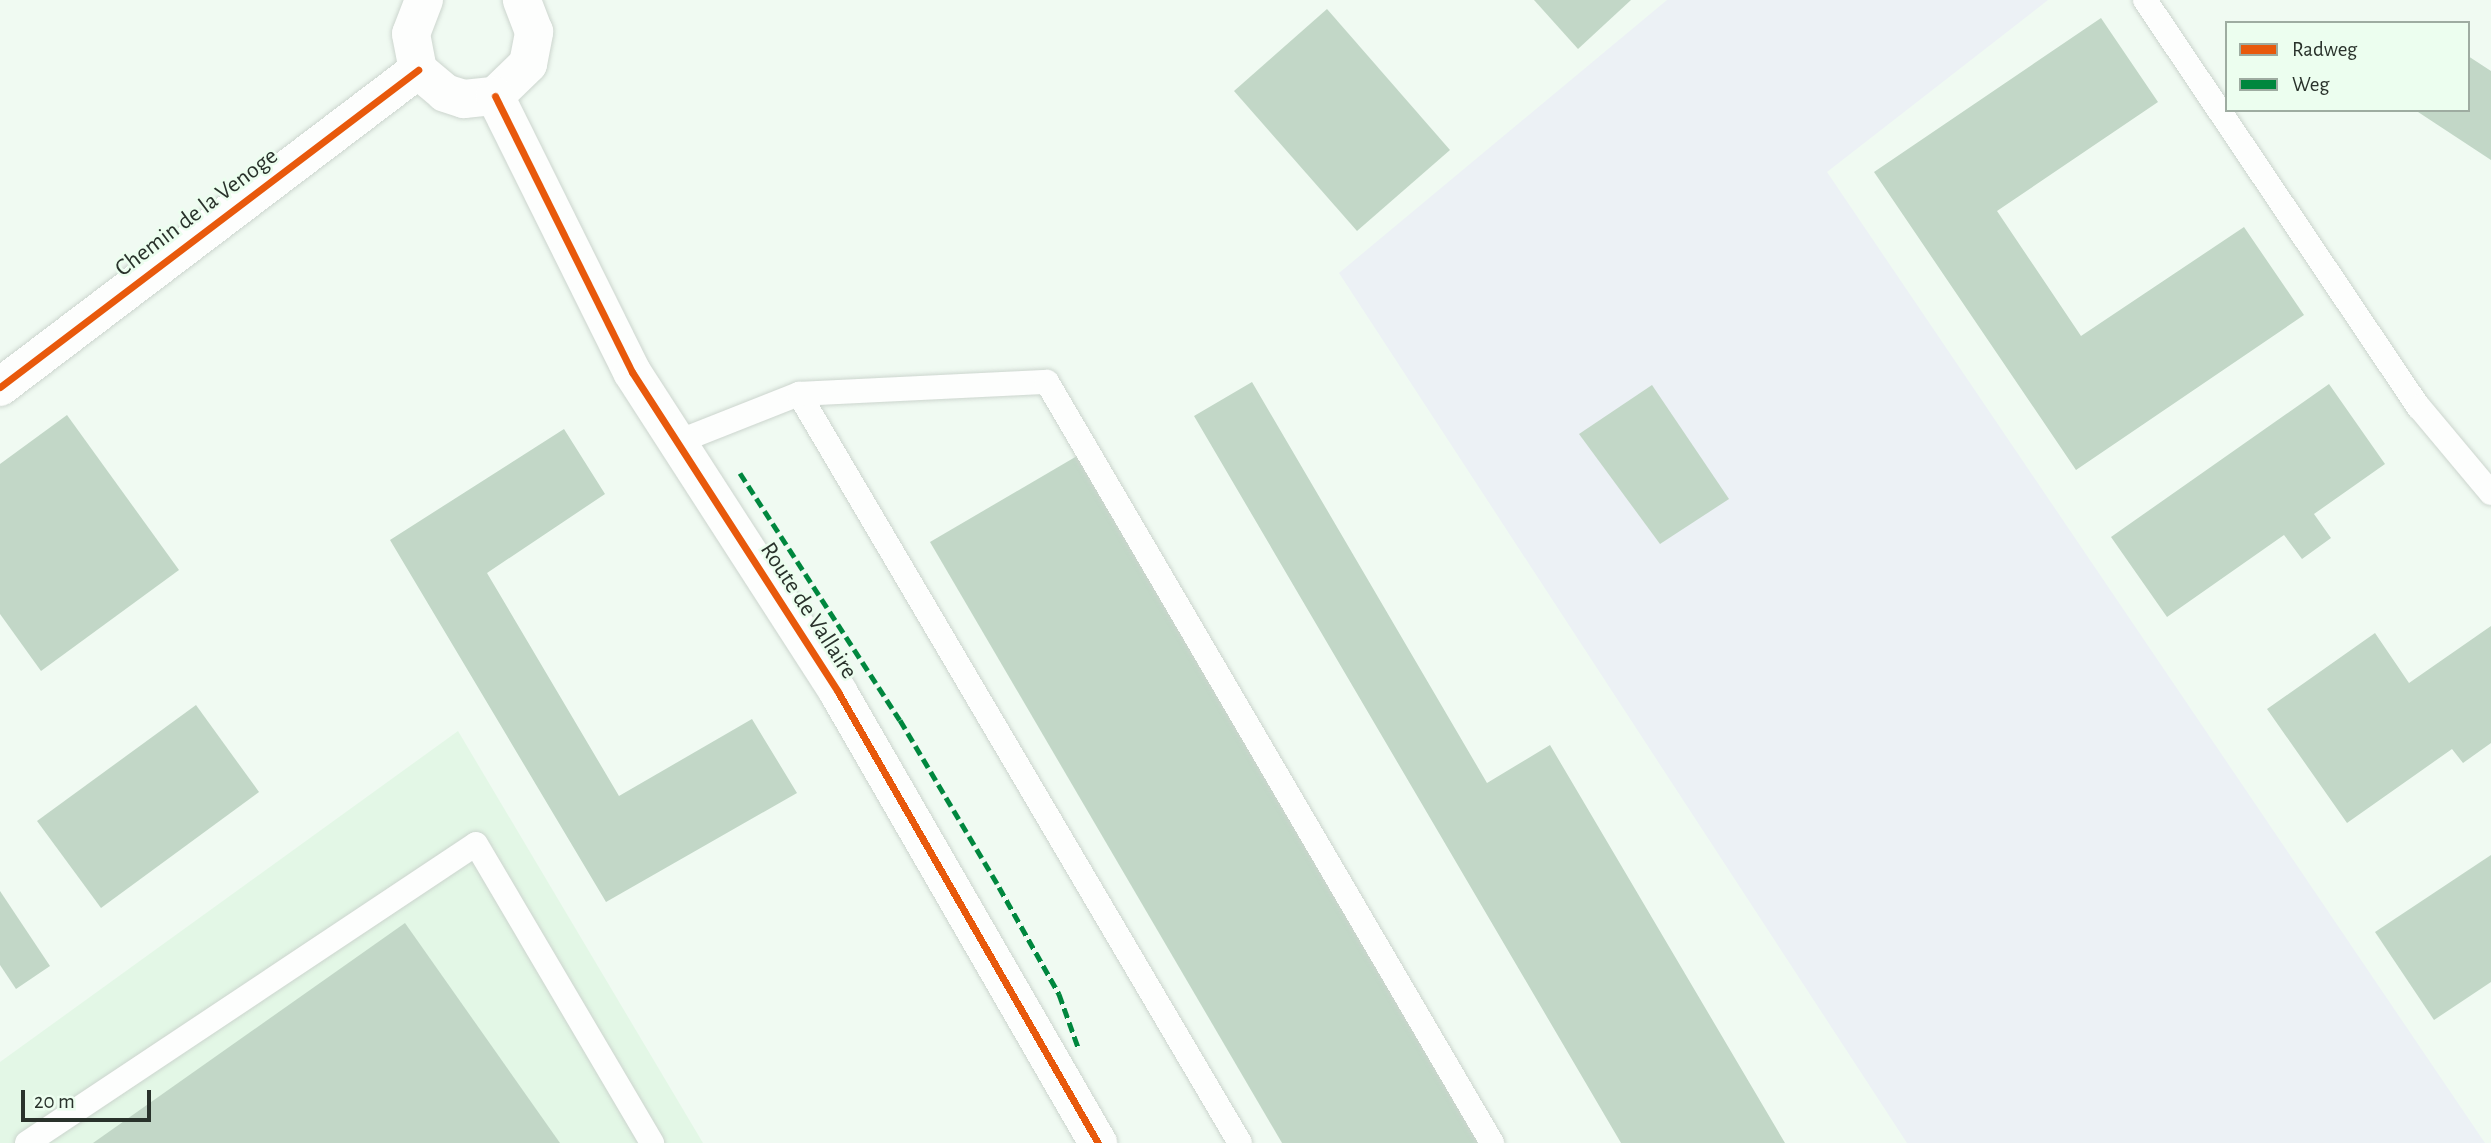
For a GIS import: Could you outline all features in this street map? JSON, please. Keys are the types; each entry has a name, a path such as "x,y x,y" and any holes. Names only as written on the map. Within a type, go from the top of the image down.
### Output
{"street":[{"path":"424,0 411,34 418,70 445,93 464,99 495,96 528,64 534,32 531,3"},
{"name":"Chemin de la Venoge","path":"0,387 418,70"},
{"name":"Route de Vallaire","path":"495,96 597,308 675,443 838,692 1098,1143"}],"lane":[{"path":"2145,0 2419,407 2491,493"},
{"path":"675,443 799,394 1047,382 1492,1143"},
{"path":"799,394 1240,1143"},
{"path":"27,1143 476,844 652,1143"}],"shaded area":[{"path":"1667,0 2048,0 1827,172 2485,1143 1907,1143 1339,273"},
{"path":"458,731 703,1143 0,1143 0,1062"}],"building":[{"path":"1534,0 1631,0 1578,49"},
{"path":"1327,9 1450,150 1357,231 1234,91"},
{"path":"2101,18 2158,102 1997,211 2081,336 2244,227 2304,315 2076,470 1874,172"},
{"path":"2470,57 2491,71 2491,160 2418,112 2470,112"},
{"path":"1252,382 1487,783 1550,745 1785,1143 1621,1143 1194,416"},
{"path":"2329,384 2385,464 2314,514 2331,538 2302,559 2284,535 2167,617 2111,537"},
{"path":"1652,385 1729,499 1660,544 1579,434"},
{"path":"67,415 179,570 41,671 0,614 0,464"},
{"path":"564,429 605,494 487,573 619,796 752,719 797,793 606,902 390,540"},
{"path":"1077,456 1479,1143 1282,1143 930,542"},
{"path":"2491,626 2491,743 2463,763 2452,749 2347,823 2267,709 2375,633 2409,683"},
{"path":"196,705 259,792 101,908 37,821"},
{"path":"2491,855 2491,982 2434,1020 2375,932"},
{"path":"0,891 50,966 16,989 0,965"},
{"path":"405,923 560,1143 93,1143"}],"marked path":[{"path":"740,473 900,720 999,887 1059,994 1078,1047"}],"cycle path":[{"path":"0,387 418,70"},
{"path":"495,96 632,372 838,692 1098,1143"}]}
